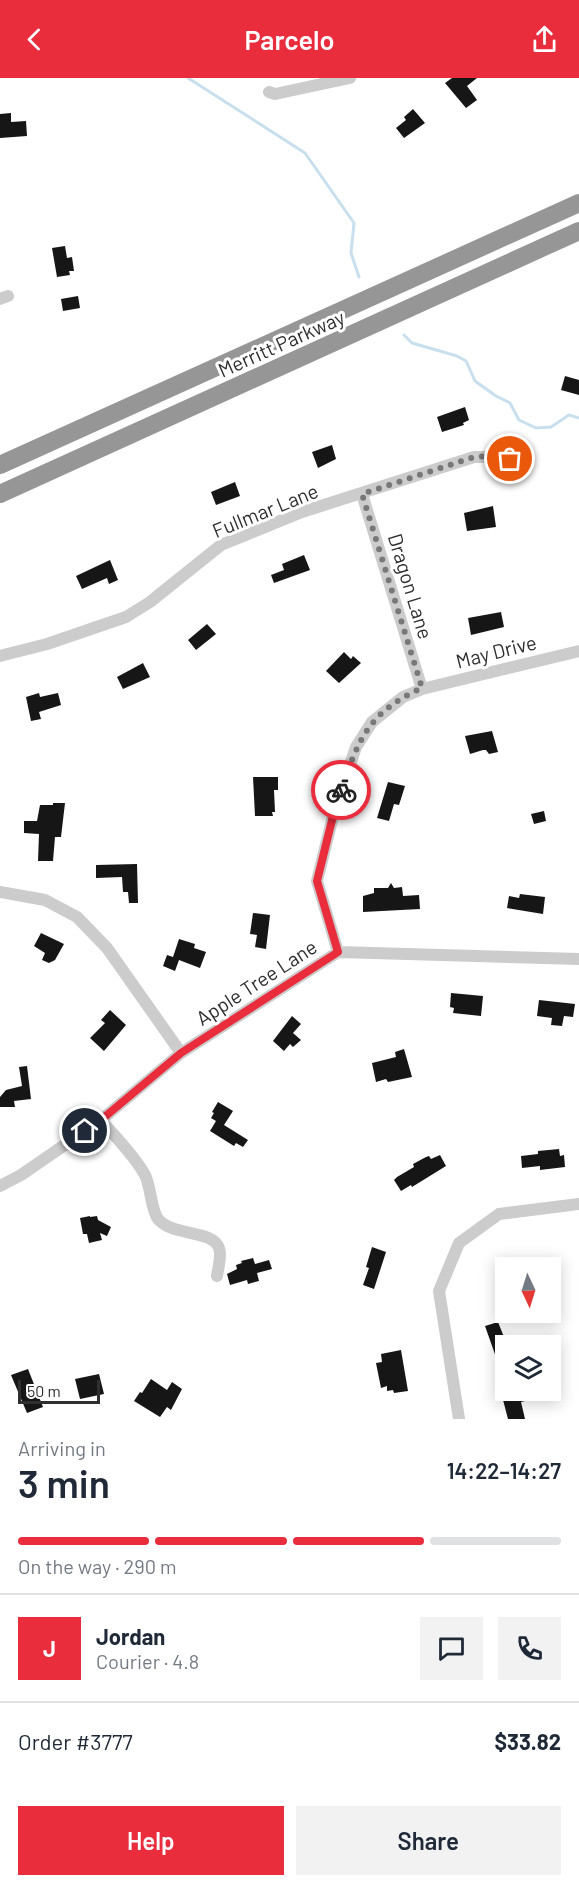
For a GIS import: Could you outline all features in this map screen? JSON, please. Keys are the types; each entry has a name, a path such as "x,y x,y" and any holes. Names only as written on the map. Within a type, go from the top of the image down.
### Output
{"highway":[{"path":"544,219 579,197"},
{"name":"Merritt Parkway","path":"0,465 579,203"},
{"name":"Merritt Parkway","path":"0,494 579,231"}],"street":[{"path":"269,92 275,94 350,78"},
{"name":"Fullmar Lane","path":"0,656 47,644 126,617 150,603 221,545 302,512 474,457 490,456 528,460"},
{"name":"Dragon Lane","path":"362,494 422,688"},
{"name":"May Drive","path":"338,952 317,881 334,812 356,747 372,722 403,697 422,688 579,651"},
{"path":"0,892 45,900 76,917 107,948 181,1053"},
{"name":"Apple Tree Lane","path":"0,1186 21,1175 101,1120 181,1053 338,952 579,959"},
{"path":"101,1120 144,1174 158,1219 180,1231 209,1237 215,1242 220,1254 216,1276"},
{"path":"459,1419 439,1291 459,1243 499,1214 579,1204"}],"building":[{"path":"452,78 477,78 467,86 477,100 466,108 445,83"},
{"path":"413,109 425,123 404,138 396,128 406,120 404,117"},
{"path":"11,113 11,122 26,121 27,136 0,138 0,114"},
{"path":"65,246 67,258 72,257 74,271 69,271 70,275 57,277 52,248"},
{"path":"78,296 80,308 63,311 61,299"},
{"path":"565,376 579,380 579,395 561,390"},
{"path":"465,407 469,420 463,423 464,425 442,432 437,417"},
{"path":"332,445 336,459 318,468 312,452"},
{"path":"235,482 240,496 216,505 211,492"},
{"path":"493,506 496,527 467,531 464,513"},
{"path":"304,555 310,570 274,583 271,575 284,570 282,564"},
{"path":"110,560 118,580 109,584 107,578 82,589 76,576"},
{"path":"501,612 504,627 471,635 468,618"},
{"path":"207,624 216,634 196,650 188,640"},
{"path":"344,652 351,659 353,656 361,663 339,683 326,671"},
{"path":"143,663 150,677 123,689 117,677"},
{"path":"39,693 40,697 58,693 61,705 39,712 41,719 31,721 26,697"},
{"path":"492,731 498,752 489,754 483,750 470,754 465,736"},
{"path":"253,777 278,777 278,790 274,790 275,812 272,812 273,816 255,816"},
{"path":"388,782 405,786 399,805 394,804 389,821 377,818"},
{"path":"53,803 65,803 61,837 55,837 53,861 38,861 39,834 24,833 24,821 37,821 40,805 53,805"},
{"path":"544,811 546,821 534,824 531,814"},
{"path":"137,864 138,903 129,903 128,892 123,892 122,877 96,878 96,865"},
{"path":"391,883 394,888 402,887 403,896 419,895 420,909 363,912 363,896 374,893 374,888 388,888"},
{"path":"520,894 545,897 543,914 507,908 509,896 519,898"},
{"path":"253,913 270,915 266,949 255,947 257,935 250,934"},
{"path":"41,933 64,944 55,960 49,963 42,960 45,953 34,946"},
{"path":"179,939 195,944 194,948 206,952 200,968 179,960 175,971 163,966 167,955 173,957"},
{"path":"451,993 483,996 481,1016 453,1013 454,1008 450,1007"},
{"path":"539,1000 575,1004 573,1017 564,1016 562,1026 551,1025 552,1018 537,1016"},
{"path":"110,1010 126,1025 104,1051 90,1038 105,1023 101,1020"},
{"path":"292,1016 301,1024 293,1033 301,1040 293,1047 290,1044 284,1051 273,1041"},
{"path":"404,1049 412,1077 376,1082 372,1063 396,1057 395,1052"},
{"path":"27,1066 31,1099 14,1101 15,1107 0,1107 0,1097 6,1090 22,1086 19,1067"},
{"path":"218,1102 233,1111 224,1125 248,1140 243,1147 236,1143 234,1146 210,1131 216,1121 211,1118 214,1113 212,1112"},
{"path":"559,1149 560,1156 564,1155 565,1167 540,1170 540,1166 522,1168 521,1156 538,1154 538,1151"},
{"path":"440,1155 446,1166 412,1187 411,1185 401,1191 394,1180 397,1177 426,1157 429,1156 431,1159"},
{"path":"97,1216 98,1220 111,1227 107,1236 100,1233 102,1240 89,1243 87,1234 83,1234 80,1218"},
{"path":"372,1247 386,1252 374,1289 363,1285 369,1268 366,1267"},
{"path":"253,1258 255,1264 269,1260 272,1269 257,1273 259,1281 248,1284 247,1280 230,1285 227,1274 237,1269 236,1265 242,1263 241,1261"},
{"path":"498,1323 503,1335 495,1335 495,1354 485,1326"},
{"path":"401,1350 408,1391 394,1393 393,1390 387,1391 387,1386 381,1388 376,1363 382,1362 381,1354"},
{"path":"28,1369 43,1407 27,1413 11,1375"},
{"path":"99,1374 104,1394 80,1399 75,1379"},
{"path":"151,1379 167,1390 172,1382 182,1389 171,1410 167,1407 160,1417 134,1401"},
{"path":"503,1401 525,1401 521,1402 525,1419 508,1419"}],"waterway":[{"path":"188,78 305,153 354,223 351,253 359,277"},
{"path":"404,335 412,343 457,356 466,361 475,381 510,403 519,420 536,428 551,427 569,415 579,418"}],"way so far":[{"path":"341,790 356,747 372,722 403,697 422,688 362,494 474,457 490,456 510,459"}],"route":[{"path":"85,1131 181,1053 338,952 317,881 341,790"}]}
